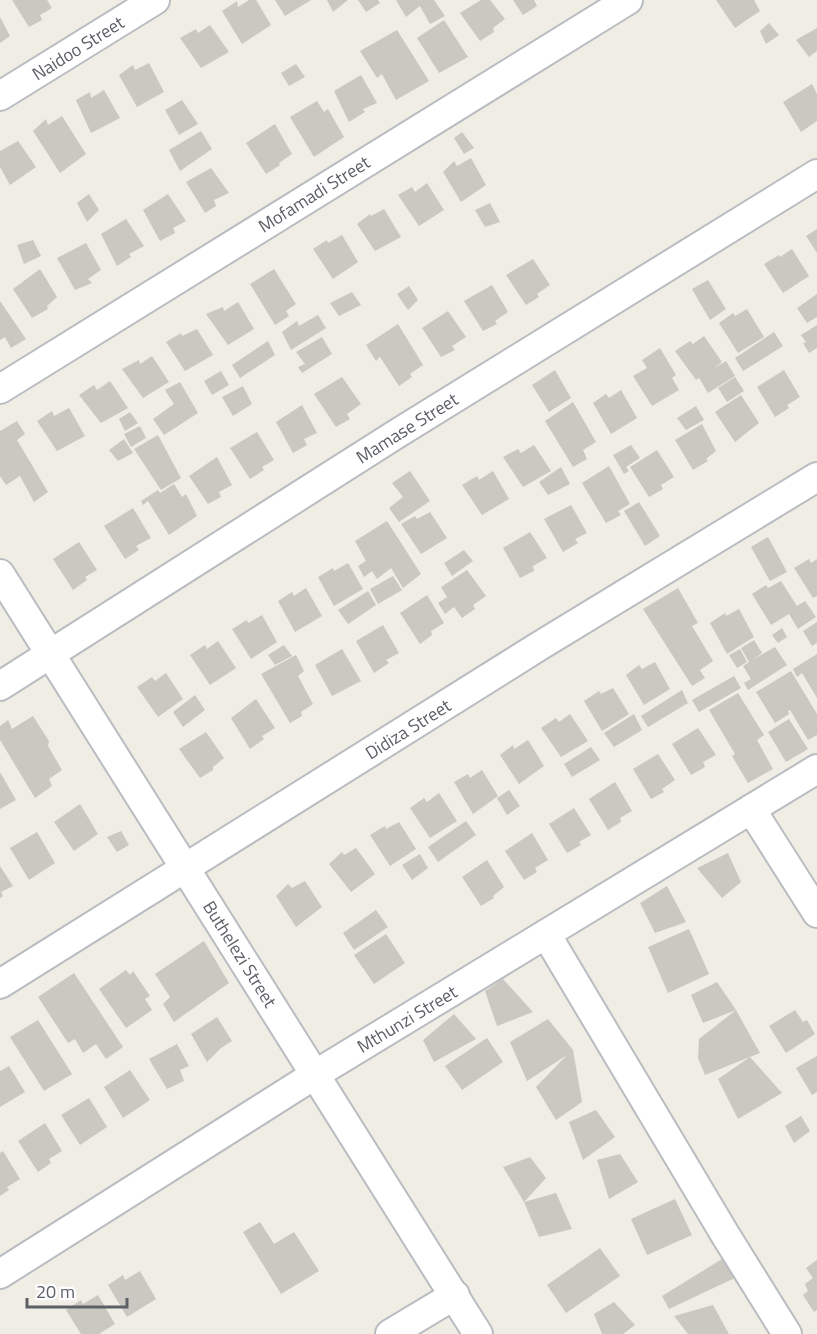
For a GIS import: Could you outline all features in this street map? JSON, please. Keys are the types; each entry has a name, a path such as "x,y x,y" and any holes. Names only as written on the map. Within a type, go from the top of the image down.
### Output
{"street":[{"name":"Naidoo Street","path":"0,96 155,0"},
{"name":"Mofamadi Street","path":"0,389 628,0"},
{"name":"Mamase Street","path":"0,686 398,433 817,174"},
{"name":"Didiza Street","path":"0,984 187,869 541,645 817,477"},
{"name":"Buthelezi Street","path":"0,574 478,1334"},
{"name":"Mthunzi Street","path":"0,1274 316,1074 817,769"},
{"path":"752,809 817,913"},
{"path":"546,934 787,1334"},
{"path":"390,1334 455,1295"}],"building":[{"path":"12,0 47,0 52,8 40,15 42,20 29,27"},
{"path":"249,0 256,0 271,25 242,44 222,11 237,1 238,7"},
{"path":"275,0 311,0 285,16"},
{"path":"327,0 348,0 333,12"},
{"path":"358,0 378,0 380,3 366,12"},
{"path":"396,0 434,0 445,16 430,24 420,6 406,17"},
{"path":"481,0 490,0 505,19 493,28 494,32 480,41 460,13"},
{"path":"513,0 534,0 537,6 523,15"},
{"path":"716,0 754,0 760,11 735,28"},
{"path":"0,17 10,36 0,43"},
{"path":"444,20 468,57 439,73 417,38"},
{"path":"769,23 779,35 766,44 760,31"},
{"path":"210,25 229,52 201,68 180,38 196,29 198,33"},
{"path":"817,28 817,51 809,57 796,40"},
{"path":"397,30 429,81 396,100 382,74 377,78 360,51"},
{"path":"149,63 164,92 137,107 119,75 133,65 135,70"},
{"path":"296,64 305,77 289,86 281,73"},
{"path":"361,75 377,103 363,109 365,112 349,122 334,91"},
{"path":"812,84 817,94 817,121 801,132 783,102"},
{"path":"104,90 120,118 91,133 76,100 90,92 91,98"},
{"path":"182,100 198,124 179,135 165,110"},
{"path":"317,101 324,112 328,109 344,137 314,157 290,117"},
{"path":"62,116 86,154 60,173 33,131 46,119 48,125"},
{"path":"275,124 292,154 266,174 246,143"},
{"path":"201,131 212,149 180,171 169,150"},
{"path":"462,132 474,148 464,154 454,138"},
{"path":"18,141 36,167 10,185 0,167 0,151"},
{"path":"471,158 486,185 461,202 443,172 454,161 457,166"},
{"path":"211,168 229,193 214,200 216,206 205,213 186,182"},
{"path":"427,183 444,210 419,226 398,195 412,187 415,192"},
{"path":"89,194 99,210 87,222 77,203"},
{"path":"168,194 186,221 173,228 175,233 160,241 143,210"},
{"path":"490,203 500,222 485,227 475,210"},
{"path":"384,209 401,237 375,251 357,224 370,214 371,216"},
{"path":"126,219 144,246 129,254 131,257 117,266 101,234"},
{"path":"817,229 817,253 806,236"},
{"path":"342,235 358,262 333,279 313,249 327,240 328,243"},
{"path":"33,240 41,256 24,264 17,245"},
{"path":"86,243 101,270 88,279 92,283 75,290 57,258"},
{"path":"792,249 809,276 783,293 764,264"},
{"path":"533,259 550,285 537,294 539,297 526,305 506,275"},
{"path":"40,269 57,297 47,306 48,309 32,318 13,289"},
{"path":"274,269 296,304 286,311 289,316 275,325 250,284"},
{"path":"708,280 726,309 710,320 692,289"},
{"path":"492,285 508,312 495,321 497,324 483,331 464,301"},
{"path":"409,286 418,300 408,310 397,294"},
{"path":"352,292 361,305 339,316 330,303"},
{"path":"817,294 817,317 807,323 797,308"},
{"path":"0,301 26,339 11,348 5,337 0,340"},
{"path":"238,302 254,329 228,345 206,314 223,307 224,311"},
{"path":"747,309 764,337 738,353 719,323 733,313 735,316"},
{"path":"448,311 466,337 452,346 455,350 441,357 422,328"},
{"path":"318,315 326,328 291,350 282,332 297,321 299,326"},
{"path":"398,324 423,365 399,386 380,357 376,361 366,345"},
{"path":"817,325 817,348 809,353 801,335"},
{"path":"197,329 213,355 185,371 166,342 181,333 182,336"},
{"path":"774,332 783,346 743,371 735,358"},
{"path":"704,336 722,362 713,369 726,361 735,376 708,393 699,378 696,380 675,351 690,341 693,344"},
{"path":"322,337 332,354 302,373 298,367 305,364 296,352"},
{"path":"268,341 275,355 240,378 232,365"},
{"path":"660,348 676,375 672,378 679,390 652,406 633,376 647,368 642,360"},
{"path":"152,356 169,382 143,398 122,369 139,360 140,364"},
{"path":"555,370 571,398 549,412 532,385"},
{"path":"784,370 800,397 787,405 789,408 775,417 757,387"},
{"path":"221,371 229,385 212,395 204,381"},
{"path":"342,377 361,404 347,414 350,419 336,427 314,394"},
{"path":"735,377 744,391 727,402 718,388"},
{"path":"110,381 128,408 101,423 79,395 94,385 97,390"},
{"path":"180,382 198,413 164,435 153,419 174,404 165,390"},
{"path":"243,386 252,404 233,416 222,397"},
{"path":"621,390 637,418 611,434 593,403 606,394 609,398"},
{"path":"741,395 759,423 735,442 715,412"},
{"path":"573,402 596,442 583,450 587,459 573,467 545,421"},
{"path":"302,405 317,433 304,439 307,445 293,453 276,422"},
{"path":"696,406 704,420 686,430 677,418"},
{"path":"69,408 85,436 57,451 37,421 52,411 54,416"},
{"path":"130,412 138,423 125,431 119,419"},
{"path":"17,421 25,434 17,440 48,492 34,502 20,476 6,485 0,476 0,431"},
{"path":"702,424 716,451 706,459 708,461 693,470 675,440"},
{"path":"140,426 146,438 131,447 124,434"},
{"path":"257,432 274,460 262,467 264,470 250,479 230,448"},
{"path":"158,435 181,478 161,490 134,449"},
{"path":"124,439 133,453 118,461 109,450"},
{"path":"534,445 551,471 523,487 503,457 518,449 521,453"},
{"path":"631,445 640,458 626,467 629,471 624,474 613,455"},
{"path":"657,450 674,477 661,485 663,489 649,497 630,467"},
{"path":"217,457 232,485 219,492 221,497 208,504 189,476"},
{"path":"609,466 630,504 618,511 621,515 606,523 582,483"},
{"path":"561,467 570,484 548,495 539,482"},
{"path":"410,471 430,501 399,522 389,508 403,497 392,483"},
{"path":"493,471 509,499 482,515 462,485 477,476 479,480"},
{"path":"174,484 182,497 186,494 197,516 169,535 148,501 143,505 141,501 158,490 160,493"},
{"path":"639,502 660,536 645,546 624,511"},
{"path":"571,505 587,533 575,539 578,543 563,552 544,519"},
{"path":"133,508 151,538 136,546 139,550 125,559 104,526"},
{"path":"430,512 447,538 421,554 401,524 415,516 417,519"},
{"path":"387,521 421,574 403,588 391,568 377,579 372,571 364,577 358,566 366,561 355,541"},
{"path":"530,532 547,558 533,566 534,571 520,578 503,548"},
{"path":"768,537 787,572 770,581 751,547"},
{"path":"79,542 97,570 85,577 87,580 73,590 53,559"},
{"path":"464,550 473,561 452,576 444,563"},
{"path":"809,559 811,563 817,559 817,596 813,598 794,568"},
{"path":"348,563 363,589 334,606 318,577 333,568 334,571"},
{"path":"467,570 486,596 473,605 475,609 462,618 454,607 445,614 438,603 447,597 441,587"},
{"path":"393,576 402,590 378,604 370,589"},
{"path":"781,581 797,606 805,601 816,617 798,629 789,614 771,625 752,594 766,585 768,588"},
{"path":"306,588 322,616 295,632 278,601 292,592 294,596"},
{"path":"678,588 698,623 692,626 713,661 700,670 705,678 692,686 643,609"},
{"path":"368,591 376,605 348,624 338,610"},
{"path":"427,595 444,623 431,631 432,635 420,644 400,613"},
{"path":"739,609 754,637 727,654 710,623 725,613 726,616"},
{"path":"262,615 277,642 251,659 232,629 247,620 248,623"},
{"path":"817,622 817,643 812,646 803,631"},
{"path":"383,625 399,653 386,660 389,663 374,673 356,641"},
{"path":"782,628 787,637 778,643 772,635"},
{"path":"754,640 762,653 754,659 775,647 787,665 748,690 744,683 751,679 743,666 749,662 741,648"},
{"path":"218,641 236,668 210,685 190,655 205,645 207,649"},
{"path":"284,645 292,656 275,665 268,655"},
{"path":"342,649 361,681 332,696 315,665"},
{"path":"740,649 747,662 737,668 729,655"},
{"path":"817,654 817,698 802,673 797,677 793,669"},
{"path":"296,655 304,671 298,676 313,704 301,712 302,716 290,723 261,674"},
{"path":"655,662 670,689 644,705 626,675 639,665 642,669"},
{"path":"791,671 817,714 817,735 808,740 790,710 789,714 775,723 756,692"},
{"path":"166,673 183,699 158,717 137,687 152,677 155,681"},
{"path":"734,676 741,688 699,712 692,700"},
{"path":"613,688 629,714 602,731 584,701 599,691 601,694"},
{"path":"682,690 688,703 648,727 641,716"},
{"path":"738,693 764,735 757,740 773,769 748,783 732,756 735,754 709,710"},
{"path":"195,695 205,710 183,727 173,712"},
{"path":"256,699 275,728 262,736 264,739 250,749 231,718"},
{"path":"570,714 588,741 561,757 541,728 556,718 559,722"},
{"path":"634,714 642,730 614,747 604,733"},
{"path":"33,716 49,741 48,746 62,770 49,779 52,786 35,798 0,740 0,726 8,720 12,729"},
{"path":"789,719 808,749 786,762 768,732"},
{"path":"698,728 716,755 703,762 705,767 691,775 672,744"},
{"path":"206,732 224,758 213,767 213,770 200,778 179,749"},
{"path":"528,740 544,766 519,784 500,755 513,745 514,749"},
{"path":"591,747 600,760 572,777 564,764"},
{"path":"658,754 675,780 662,789 664,792 651,799 633,769"},
{"path":"482,770 498,796 473,814 454,782 468,774 470,778"},
{"path":"0,772 16,800 0,809"},
{"path":"615,782 632,811 620,818 621,822 608,830 589,799"},
{"path":"509,790 520,806 507,815 497,798"},
{"path":"439,793 457,821 430,838 410,808 424,798 427,802"},
{"path":"80,804 98,834 74,851 54,822"},
{"path":"574,808 591,835 579,842 581,845 567,853 549,824"},
{"path":"466,821 476,835 438,862 428,847"},
{"path":"399,822 416,849 390,866 370,835 385,826 386,829"},
{"path":"121,831 129,845 117,852 107,837"},
{"path":"37,832 55,863 29,880 10,848"},
{"path":"532,833 548,860 535,868 537,872 524,880 505,851"},
{"path":"356,848 375,874 351,892 329,864 342,852 344,855"},
{"path":"728,853 741,882 722,898 697,868"},
{"path":"420,854 428,868 412,880 402,865"},
{"path":"487,860 504,887 493,896 494,898 481,906 462,877"},
{"path":"0,866 13,886 1,892 3,896 0,898"},
{"path":"305,881 322,907 296,927 276,896 288,884 292,888"},
{"path":"667,886 686,922 655,933 640,903"},
{"path":"376,910 388,927 354,950 343,933"},
{"path":"689,929 709,974 668,993 648,947"},
{"path":"386,934 405,963 374,984 354,955"},
{"path":"204,941 229,983 174,1022 163,1004 170,997 155,974"},
{"path":"126,970 130,975 133,971 150,996 145,999 152,1010 126,1028 99,989"},
{"path":"74,973 123,1047 106,1059 96,1044 83,1053 75,1039 68,1043 38,997"},
{"path":"503,979 533,1012 497,1026 485,991"},
{"path":"717,982 736,1010 703,1023 691,995"},
{"path":"736,1010 760,1053 705,1075 698,1058 699,1039"},
{"path":"795,1010 803,1022 807,1020 815,1034 786,1053 769,1026"},
{"path":"454,1014 476,1039 434,1062 423,1040"},
{"path":"217,1017 232,1041 207,1062 191,1034"},
{"path":"548,1019 573,1050 582,1102 556,1120 536,1087 567,1055 527,1081 510,1042"},
{"path":"38,1020 72,1074 44,1091 10,1037"},
{"path":"487,1038 503,1062 462,1090 445,1066"},
{"path":"177,1044 189,1066 180,1070 184,1081 167,1089 149,1059"},
{"path":"817,1056 817,1092 812,1095 796,1068"},
{"path":"750,1057 782,1093 738,1119 718,1079"},
{"path":"9,1066 25,1092 0,1107 0,1071"},
{"path":"130,1070 150,1100 123,1118 104,1087"},
{"path":"89,1098 107,1127 80,1145 61,1115"},
{"path":"596,1110 615,1137 583,1160 569,1122"},
{"path":"801,1116 810,1131 794,1143 785,1126"},
{"path":"45,1123 62,1151 49,1159 51,1163 38,1172 18,1141"},
{"path":"3,1151 20,1179 7,1187 9,1190 0,1196 0,1153"},
{"path":"620,1154 638,1182 609,1199 597,1160"},
{"path":"530,1157 546,1178 524,1202 503,1167"},
{"path":"556,1193 572,1229 539,1237 524,1202"},
{"path":"675,1199 692,1235 647,1255 631,1219"},
{"path":"260,1222 274,1244 294,1232 319,1271 281,1294 243,1232"},
{"path":"600,1248 620,1276 566,1313 547,1285"},
{"path":"727,1256 741,1275 669,1309 662,1296"},
{"path":"817,1260 817,1310 814,1312 803,1295 808,1291 805,1284 813,1278 806,1268"},
{"path":"140,1271 156,1299 127,1317 108,1285 123,1275 125,1280"},
{"path":"98,1295 115,1324 99,1334 81,1334 66,1310 81,1300 83,1304"},
{"path":"614,1302 635,1325 623,1334 602,1334 594,1314"},
{"path":"713,1305 729,1334 688,1334 674,1316"}]}
